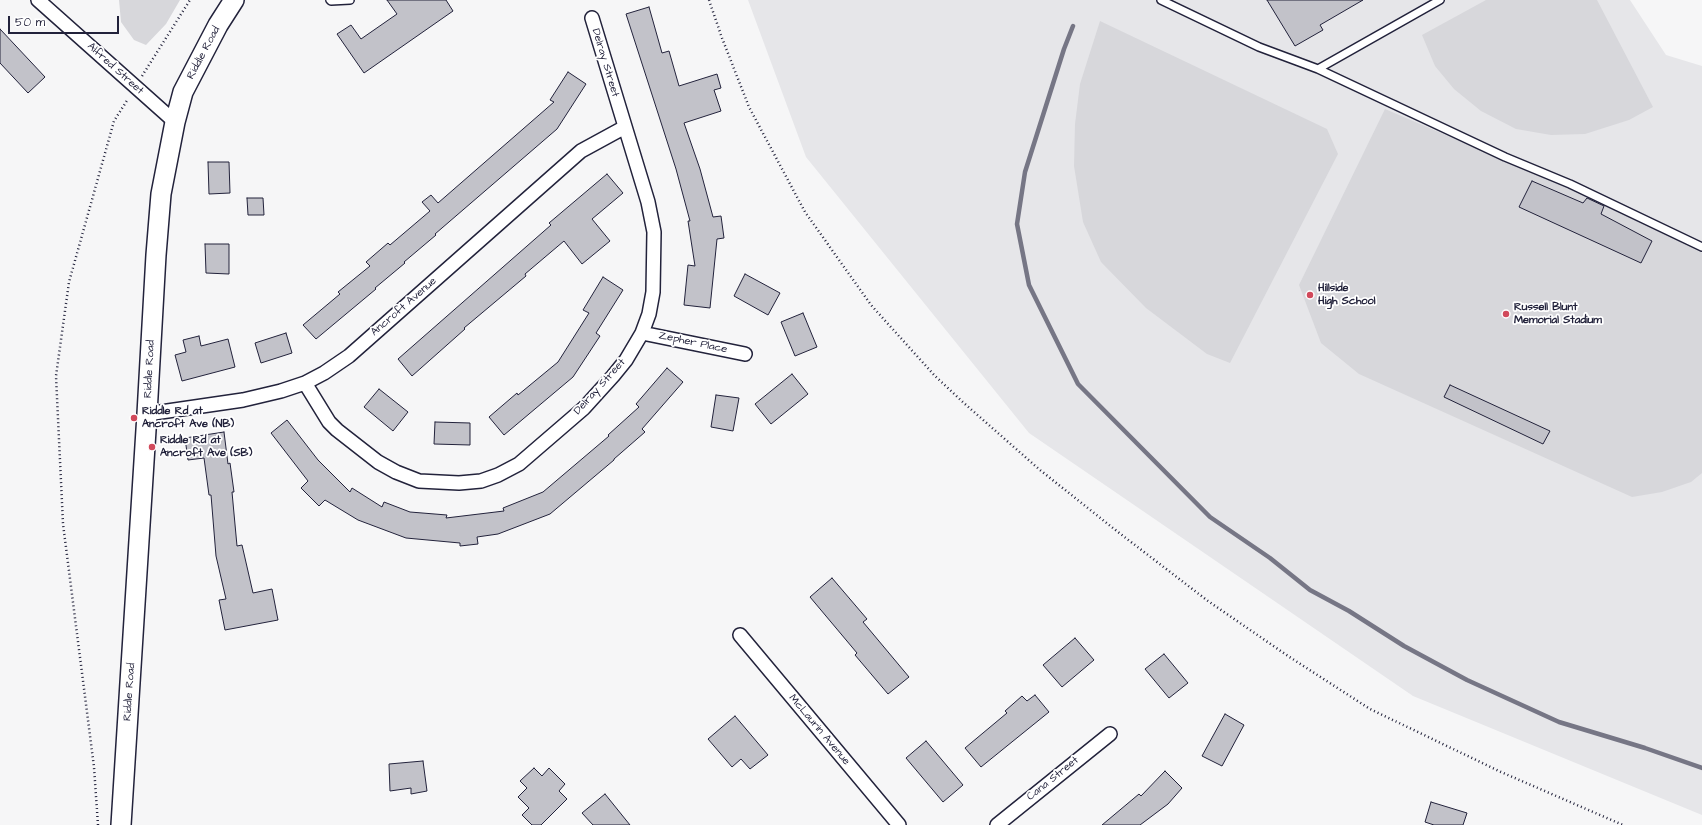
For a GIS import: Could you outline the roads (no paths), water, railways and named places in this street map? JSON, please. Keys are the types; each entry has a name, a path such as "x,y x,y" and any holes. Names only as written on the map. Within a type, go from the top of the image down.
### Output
{"main road":[{"name":"Riddle Road","path":"120,825 161,194 175,122 183,92 218,25 234,0"}],"street":[{"name":"Alfred Street","path":"38,0 175,122"},
{"name":"Delray Street","path":"305,383 325,416 337,430 378,462 396,472 419,481 460,484 481,481 498,475 519,464 584,408 626,360 642,333 649,314 653,292 654,232 648,202 592,18"},
{"name":"Ancroft Avenue","path":"147,414 243,400 281,391 305,383 324,373 349,356 581,151 624,127"},
{"name":"Zepher Place","path":"642,333 745,354"},
{"name":"McLaurin Avenue","path":"740,635 899,825"},
{"name":"Cana Street","path":"997,825 1110,734"}],"lane":[{"path":"330,0 350,0"},
{"path":"1161,0 1259,48 1318,69 1505,158 1577,188 1702,247"},
{"path":"1318,69 1440,0"}],"waterway":[{"path":"1073,26 1064,49 1025,172 1017,224 1029,285 1078,384 1210,517 1270,558 1310,590 1349,611 1404,646 1467,680 1559,722 1645,748 1702,768"}],"place":[{"name":"Hillside High School","path":"1310,295"},
{"name":"Russell Blunt Memorial Stadium","path":"1506,314"},
{"name":"Riddle Rd at Ancroft Ave (NB)","path":"134,418"},
{"name":"Riddle Rd at Ancroft Ave (SB)","path":"152,447"}]}
